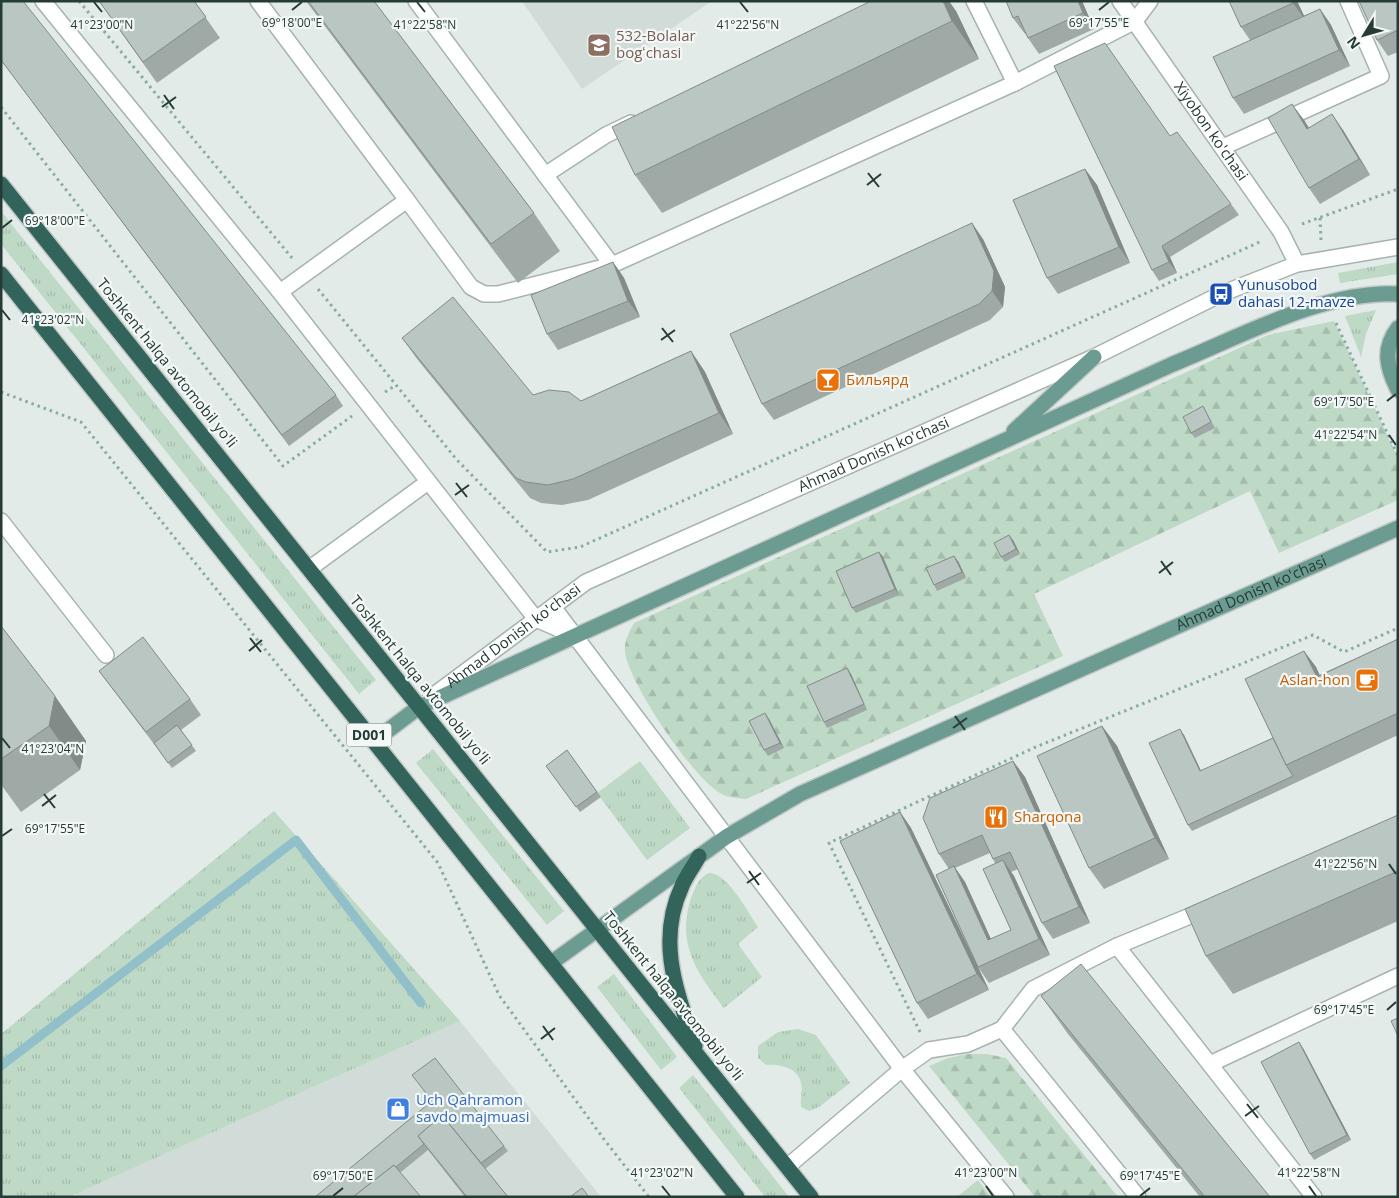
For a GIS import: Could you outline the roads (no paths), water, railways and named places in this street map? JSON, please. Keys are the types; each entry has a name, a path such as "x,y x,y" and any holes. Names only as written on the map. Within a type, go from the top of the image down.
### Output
{"highway":[{"name":"Toshkent halqa avtomobil yo'li","path":"1,184 811,1197"},
{"name":"D001","path":"1,274 737,1197"},
{"path":"699,856 676,900 672,915 669,945 672,977 699,1057"}],"main road":[{"name":"Ahmad Donish ko'chasi","path":"419,707 573,635 1173,364 1282,319 1327,304 1363,296 1398,294"},
{"path":"1398,328 1391,336 1386,357 1398,390"},
{"path":"1004,440 1094,357"},
{"name":"Ahmad Donish ko'chasi","path":"551,963 726,837 800,794 1398,528"},
{"path":"374,741 419,707"}],"street":[{"path":"43,1 280,292 536,619 573,635"},
{"path":"258,1 471,287 484,294 498,294 612,266 1015,83 1135,21 1150,1"},
{"path":"416,1 612,266"},
{"path":"974,1 1015,83"},
{"name":"Xiyobon ko'chasi","path":"1120,1 1281,232 1297,264"},
{"path":"1223,147 1381,76 1348,1"},
{"path":"545,175 606,135 642,118"},
{"path":"280,292 407,200"},
{"name":"Ahmad Donish ko'chasi","path":"419,707 586,582 1094,357 1221,294 1297,264 1398,247"},
{"path":"309,569 428,482"},
{"path":"1,521 106,655"},
{"path":"553,607 902,1069 1006,1197"},
{"path":"787,1167 902,1069 929,1050 968,1044 1002,1030 1033,989 1117,946 1216,905"},
{"path":"1117,946 1314,1197"},
{"path":"1210,1064 1398,976"},
{"path":"1002,1030 1138,1197"}],"waterway":[{"path":"1,1066 296,840 421,1003"}],"place":[{"name":"532-Bolalar bogʻchasi","path":"599,45"},
{"name":"Yunusobod dahasi 12-mavze","path":"1221,294"},
{"name":"Бильярд","path":"828,380"},
{"name":"Aslan-hon","path":"1367,680"},
{"name":"Sharqona","path":"996,817"},
{"name":"Uch Qahramon savdo majmuasi","path":"398,1109"}]}
